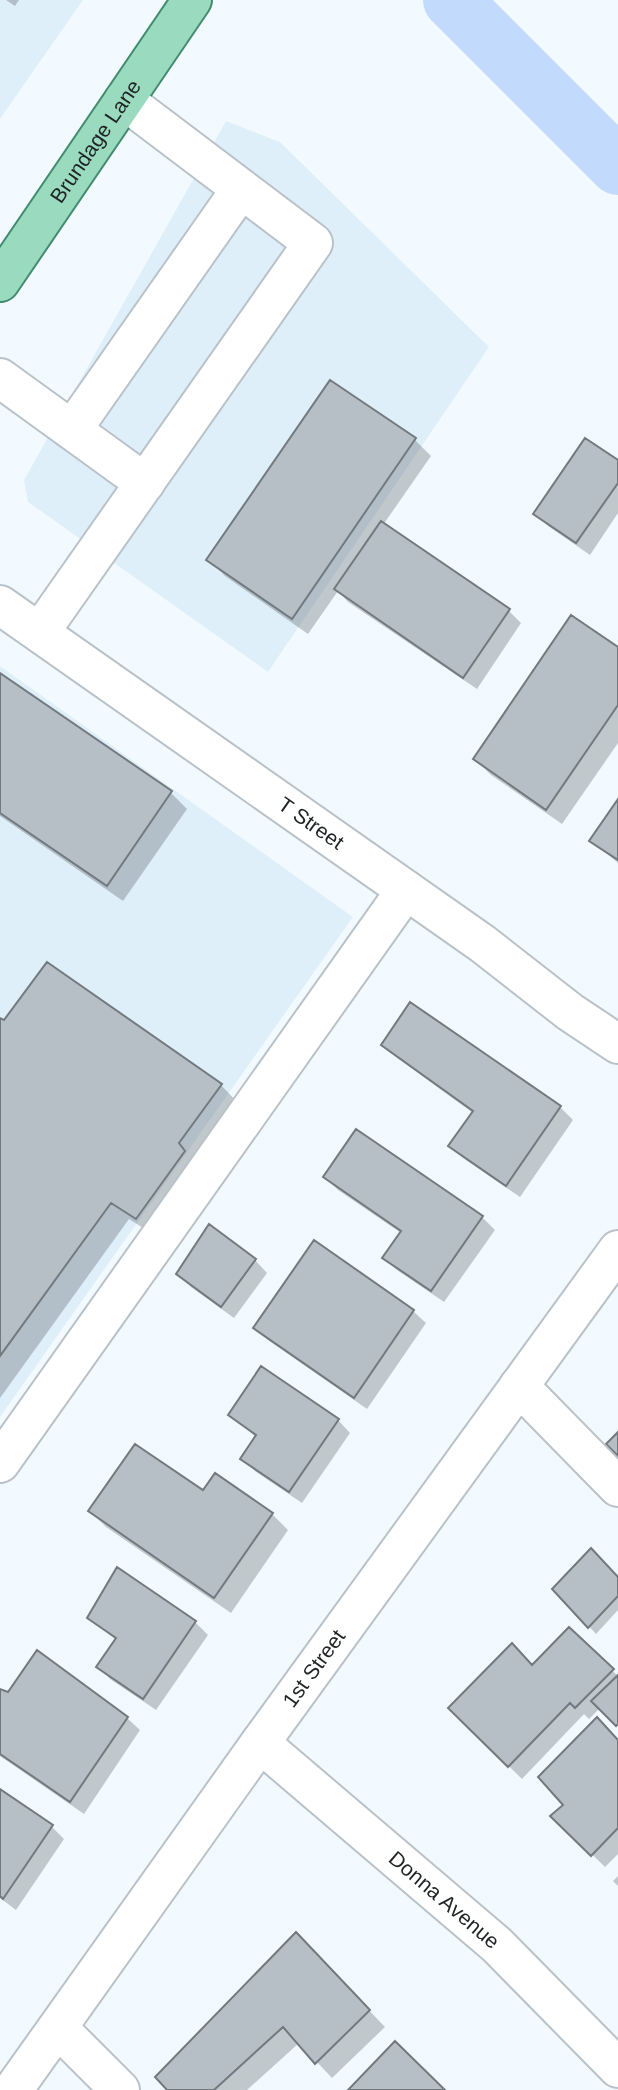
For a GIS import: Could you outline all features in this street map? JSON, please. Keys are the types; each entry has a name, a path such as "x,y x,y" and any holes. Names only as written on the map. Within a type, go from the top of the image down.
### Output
{"main road":[{"name":"Brundage Lane","path":"0,282 192,0"}],"street":[{"path":"40,632 313,243 124,100"},
{"path":"72,430 241,188"},
{"path":"0,378 145,482"},
{"name":"T Street","path":"0,605 483,944 570,1012 618,1044"},
{"path":"0,1463 406,890"},
{"name":"1st Street","path":"13,2090 618,1250"},
{"path":"519,1386 618,1487"},
{"name":"Donna Avenue","path":"260,1744 497,1945 618,2068"},
{"path":"58,2028 120,2090"}],"shaded area":[{"path":"0,0 83,0 0,119"},
{"path":"226,121 280,142 489,347 268,672 28,502 24,480"},
{"path":"0,666 353,917 0,1417"}],"building":[{"path":"330,380 416,438 292,619 206,560"},
{"path":"585,438 618,460 618,483 576,543 533,514"},
{"path":"381,521 510,609 463,678 334,589"},
{"path":"571,615 618,647 618,705 546,810 473,759"},
{"path":"0,673 172,791 107,886 0,813"},
{"path":"618,799 618,860 589,841"},
{"path":"47,962 222,1084 179,1143 185,1151 136,1219 111,1203 0,1356 0,1018 4,1020"},
{"path":"410,1002 561,1106 506,1186 448,1146 473,1111 381,1045"},
{"path":"356,1129 483,1216 431,1291 382,1258 401,1231 323,1177"},
{"path":"209,1224 256,1259 221,1307 176,1274"},
{"path":"314,1240 414,1310 354,1398 253,1328"},
{"path":"261,1366 339,1419 289,1492 240,1459 256,1435 228,1415"},
{"path":"618,1432 618,1456 606,1444"},
{"path":"135,1444 203,1490 215,1473 273,1513 214,1598 88,1511"},
{"path":"591,1548 618,1577 618,1596 588,1628 552,1589"},
{"path":"117,1567 196,1621 143,1699 96,1667 116,1638 87,1618"},
{"path":"569,1627 614,1669 575,1708 570,1703 508,1767 448,1708 512,1643 532,1665"},
{"path":"37,1650 128,1717 70,1802 0,1754 0,1689 8,1692"},
{"path":"618,1675 618,1724 616,1726 591,1701"},
{"path":"597,1717 618,1740 618,1828 591,1856 550,1816 563,1805 538,1777"},
{"path":"0,1789 53,1825 3,1899 0,1896"},
{"path":"296,1932 370,2010 315,2064 283,2027 214,2090 167,2090 155,2077"},
{"path":"395,2041 445,2090 348,2090"}],"waterway":[{"path":"452,0 618,166"}]}
